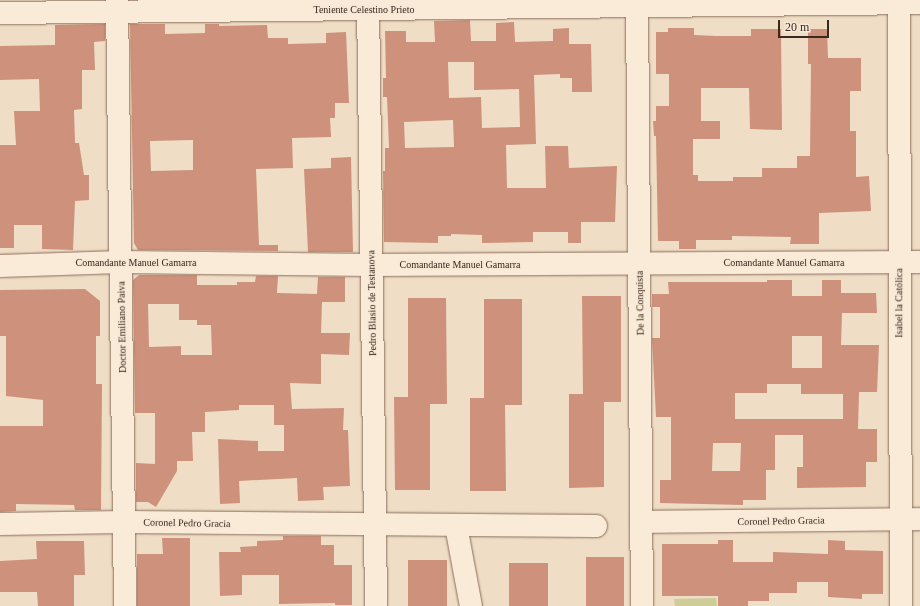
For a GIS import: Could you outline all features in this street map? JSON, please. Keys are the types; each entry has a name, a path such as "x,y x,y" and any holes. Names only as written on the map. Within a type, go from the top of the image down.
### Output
{"street":[{"name":"Teniente Celestino Prieto","path":"0,14 117,6 906,2"},
{"name":"Isabel la Católica","path":"901,606 910,519 899,263 906,2"},
{"name":"De la Conquista","path":"637,3 642,606"},
{"name":"Pedro Blasio de Testanova","path":"368,5 376,606"},
{"name":"Doctor Emiliano Paiva","path":"117,6 125,606"},
{"name":"Comandante Manuel Gamarra","path":"0,266 121,262 371,265 920,262"},
{"name":"Coronel Pedro Gracia","path":"642,522 910,519"},
{"name":"Coronel Pedro Gracia","path":"0,524 124,522 596,526"},
{"path":"456,526 471,606"}],"shaded area":[{"path":"716,598 717,606 675,606 674,599"}],"building":[{"path":"470,20 471,41 496,41 496,23 514,22 515,42 553,41 553,29 569,28 569,44 591,44 592,92 572,92 572,78 560,78 560,74 534,75 536,144 506,145 507,188 546,188 545,146 568,146 569,168 617,166 615,222 581,222 581,243 568,243 568,232 533,232 533,242 482,243 482,235 451,234 451,236 438,236 438,243 384,242 383,171 385,171 385,148 389,148 387,97 383,97 383,78 386,78 385,31 406,31 406,42 435,42 434,21","holes":["448,62 474,62 474,90 519,89 520,127 482,128 481,97 449,98","453,120 454,147 405,148 404,122"]},
{"path":"105,24 105,41 94,42 95,70 82,70 82,109 74,110 75,143 79,143 84,175 89,175 89,200 75,201 73,250 42,249 42,225 14,225 14,248 0,248 0,145 16,145 14,111 40,111 39,79 0,80 0,46 55,45 55,25"},
{"path":"130,24 165,24 165,34 205,33 205,24 219,24 219,26 267,25 268,38 288,38 288,44 326,43 326,33 346,32 349,103 335,103 335,118 330,118 331,137 292,138 293,168 256,169 259,245 278,245 278,251 138,250 134,243","holes":["193,140 193,170 151,171 150,141"]},
{"path":"668,28 694,28 694,35 716,36 751,36 751,29 781,29 782,130 750,129 749,88 701,88 701,121 720,121 720,139 693,139 693,175 698,175 698,181 733,181 733,177 762,177 762,168 797,168 797,156 810,156 811,64 808,64 808,29 827,29 828,58 861,58 861,91 850,91 850,131 856,131 856,177 869,176 871,211 819,213 819,244 790,244 791,237 732,236 732,240 696,240 696,249 679,249 679,241 658,241 656,136 654,136 653,121 656,121 656,106 669,106 669,74 656,74 656,32 668,32"},
{"path":"351,157 353,252 308,252 304,169 331,168 331,158"},
{"path":"139,275 197,275 197,285 237,285 237,282 255,282 256,276 278,276 277,293 317,294 318,277 345,277 345,302 322,302 321,333 350,333 349,355 321,354 321,384 290,383 292,409 344,408 343,430 348,430 350,486 323,487 324,500 298,501 297,478 239,481 240,503 220,504 218,439 258,441 258,451 284,451 284,425 274,425 274,405 239,405 239,410 205,412 205,432 192,432 193,461 177,461 177,471 156,507 148,502 136,502 136,463 155,464 155,413 135,413 133,280","holes":["148,304 179,304 179,320 197,320 197,325 211,325 212,355 181,355 181,346 149,347"]},
{"path":"767,280 792,280 792,296 822,296 822,280 841,280 841,293 876,293 877,313 842,313 841,345 879,345 877,392 859,392 858,429 877,429 877,462 866,462 866,487 797,488 797,467 803,467 803,435 775,435 775,470 766,470 766,500 743,500 743,505 660,503 660,480 671,480 671,417 656,417 652,338 660,338 660,307 652,307 652,294 669,294 668,282 767,282","holes":["792,336 822,336 822,368 792,368","767,384 801,384 801,394 843,394 843,419 735,419 735,393 767,393","713,443 741,443 740,471 712,471"]},
{"path":"85,289 100,301 100,336 96,336 96,384 102,384 101,510 75,510 74,505 16,504 16,511 0,512 0,426 43,426 43,400 6,396 6,336 0,336 0,290"},
{"path":"582,296 621,296 621,402 604,402 604,487 569,488 569,394 583,394"},
{"path":"408,298 446,298 447,404 430,404 430,490 395,490 394,397 408,397"},
{"path":"484,299 522,299 522,405 505,405 506,491 470,491 470,398 484,398"},
{"path":"283,536 321,536 321,545 334,545 334,565 352,565 352,605 335,605 335,603 279,604 279,575 242,575 242,595 220,596 219,552 241,552 240,547 257,546 257,541 283,540"},
{"path":"162,538 190,538 190,606 137,606 137,554 163,554"},
{"path":"718,540 733,540 733,562 773,562 773,552 828,554 828,540 845,541 845,550 883,551 883,594 862,594 862,599 828,597 828,582 797,582 797,593 769,593 769,601 748,601 748,606 718,606 718,596 662,596 662,544 718,544"},
{"path":"36,541 84,541 85,575 74,575 74,606 38,606 37,592 0,592 0,561 37,559"},
{"path":"586,557 624,557 624,606 586,606"},
{"path":"408,560 447,560 447,606 408,606"},
{"path":"509,563 548,563 548,606 509,606"}]}
